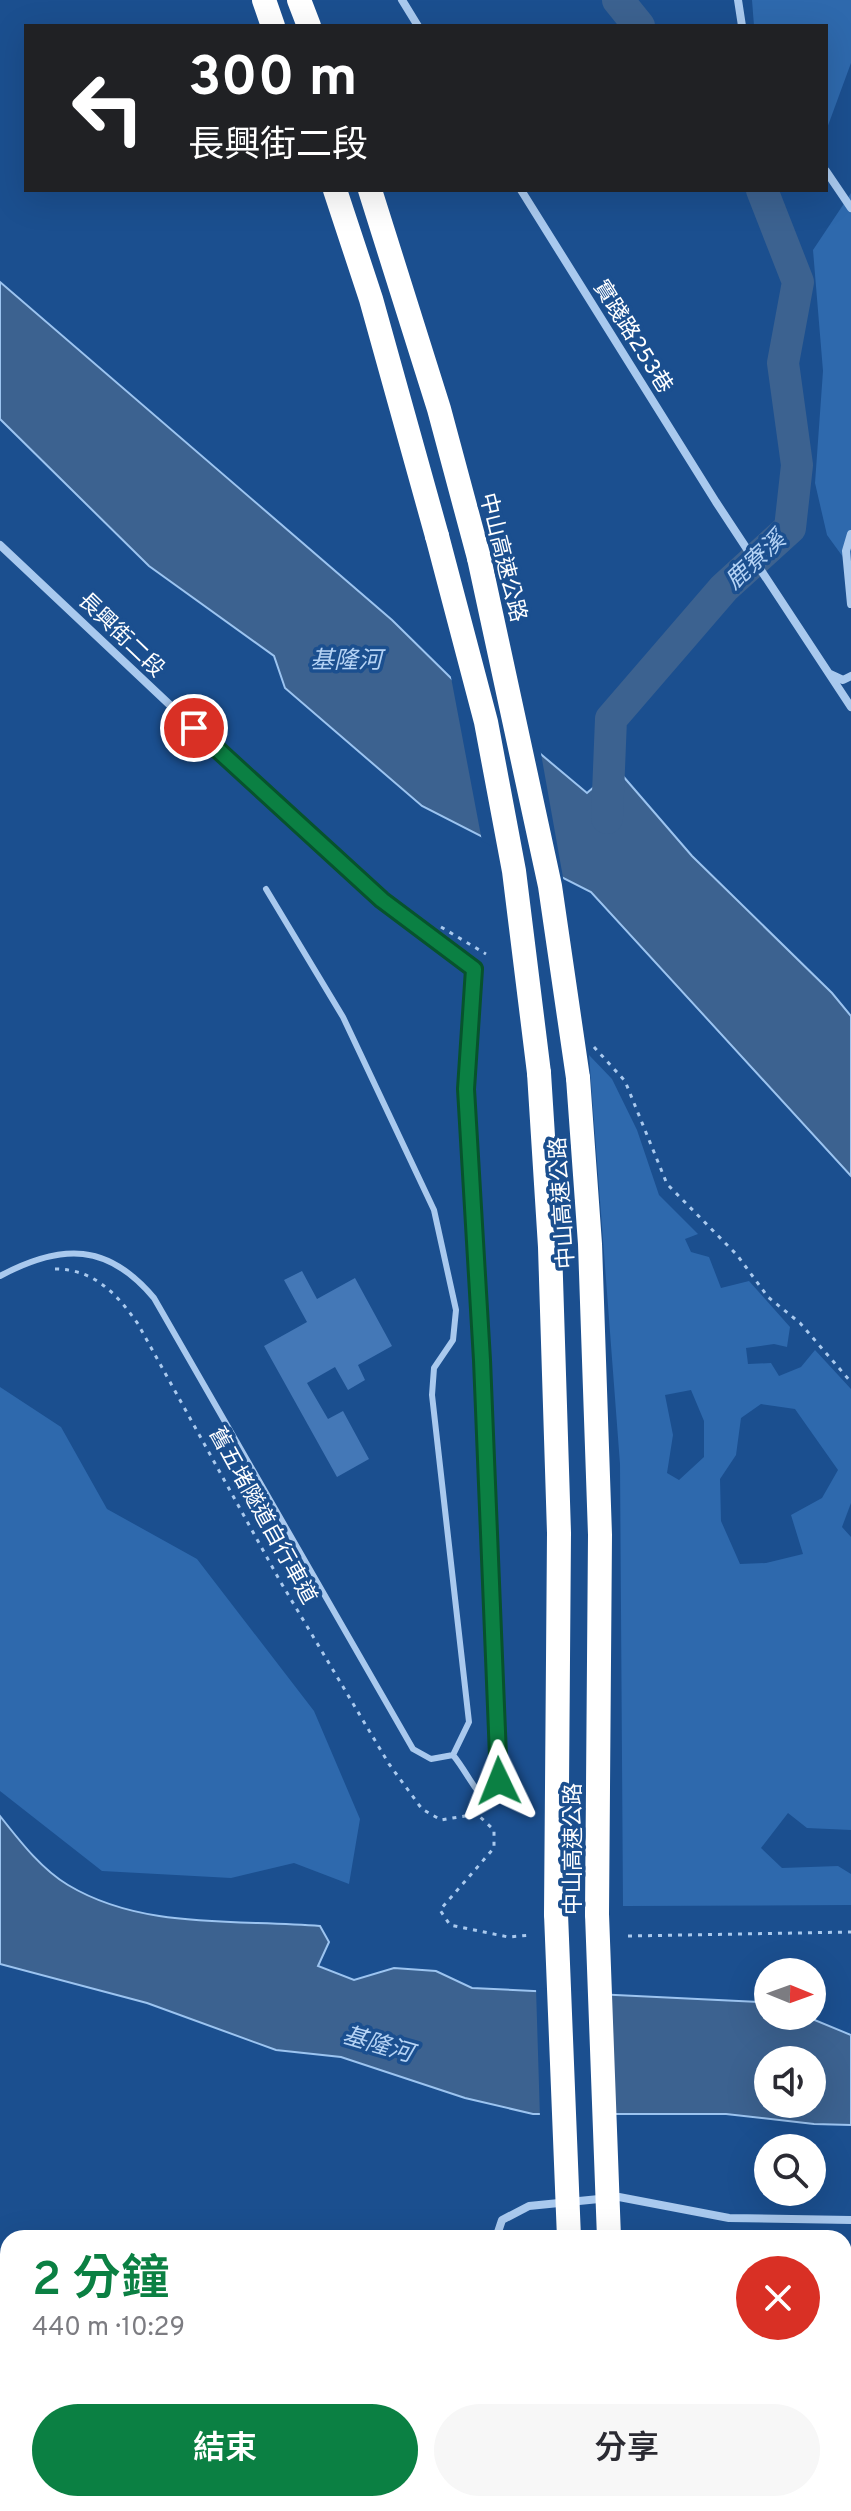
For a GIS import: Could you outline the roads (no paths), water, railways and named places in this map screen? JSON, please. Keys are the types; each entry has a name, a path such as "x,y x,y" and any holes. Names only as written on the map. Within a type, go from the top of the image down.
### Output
{"highway":[{"path":"264,0 272,24"},
{"path":"299,0 308,24"},
{"name":"中山高速公路","path":"336,192 371,299 489,737 514,871 539,1073 550,1247 559,1533 556,1914 569,2230"},
{"name":"中山高速公路","path":"371,192 439,409 479,558 550,886 578,1078 590,1244 600,1535 597,1914 609,2230"}],"street":[{"path":"402,0 417,24"},
{"path":"738,0 742,24"},
{"path":"828,174 851,208"},
{"name":"實踐路253巷","path":"522,192 825,670"},
{"path":"851,534 846,551 851,604"},
{"name":"長興街二段","path":"0,545 324,850 414,926 474,969 466,1089 482,1360 499,1781"},
{"path":"825,670 843,680 851,676"},
{"path":"825,670 851,707"},
{"path":"499,2230 502,2220 529,2206 619,2197 729,2218 851,2220"}],"lane":[{"path":"266,889 343,1017 434,1210 451,1279 456,1328 453,1340 434,1368 432,1395 469,1722 453,1755"},
{"path":"0,1276 24,1263 66,1254 107,1257 133,1272 154,1298 413,1749 431,1759 453,1755"},
{"path":"453,1755 469,1775 476,1793 490,1805 499,1781"}],"water":[{"name":"基隆河","path":"0,282 392,620 456,683 587,793 616,768 692,856 832,993 851,1016 851,1176 591,892 422,806 285,688 274,656 149,566 0,419"},
{"name":"基隆河","path":"0,1816 49,1871 68,1885 97,1899 127,1909 191,1920 320,1926 329,1942 318,1966 354,1980 394,1968 436,1971 472,1988 754,2002 754,2030 826,2030 826,2025 851,2035 851,2125 761,2118 826,2118 826,2046 754,2046 754,2117 726,2114 533,2114 465,2098 341,2057 276,2050 147,2003 0,1964"}],"waterway":[{"name":"鹿寮溪","path":"618,0 637,24"},
{"name":"鹿寮溪","path":"607,818 611,719 724,588 790,528 797,465 783,363 798,282 763,192"}]}
